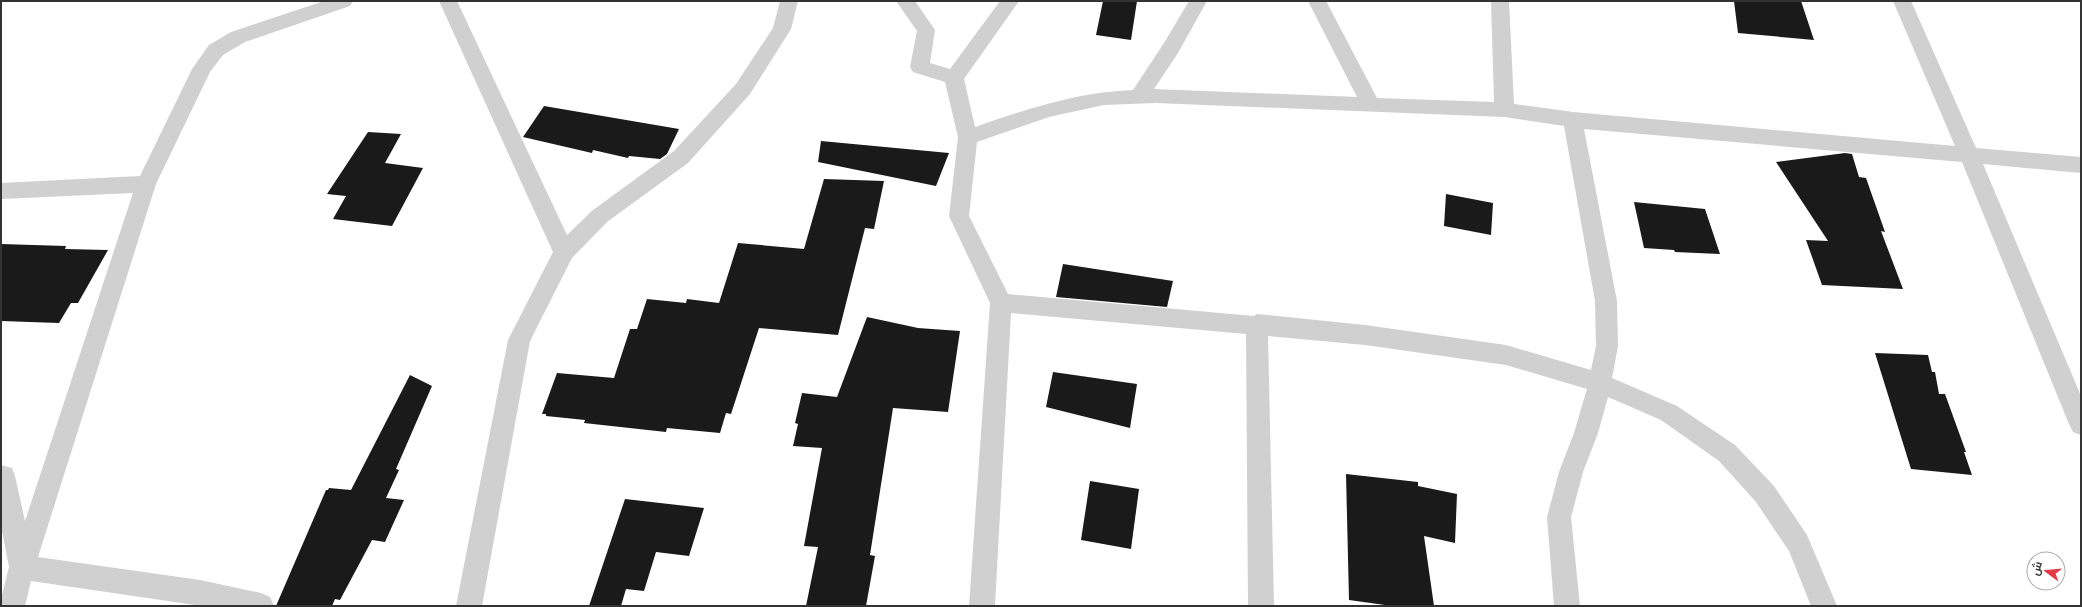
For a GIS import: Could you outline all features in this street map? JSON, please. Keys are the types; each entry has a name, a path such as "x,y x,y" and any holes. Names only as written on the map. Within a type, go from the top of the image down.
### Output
{"street":[{"path":"12,606 22,567 146,184 202,68 216,50 238,37 344,1"},
{"path":"448,1 564,252"},
{"path":"469,606 519,340 564,252 600,216 682,157 743,89 782,29 789,1"},
{"path":"905,1 926,30 920,67 954,78"},
{"path":"982,606 1001,303 959,216 968,137 954,78 1010,1"},
{"path":"1138,97 1171,48 1198,1"},
{"path":"1317,1 1371,104"},
{"path":"1500,1 1504,110"},
{"path":"1902,1 1970,157 2081,424"},
{"path":"968,137 1048,110 1104,98 1138,97 1371,104 1504,110 1573,120 1970,157 2081,165"},
{"path":"1567,606 1559,517 1571,472 1586,433 1600,383 1607,346 1606,301 1573,120"},
{"path":"1,191 146,184"},
{"path":"1001,303 1257,324 1365,335 1506,355 1552,367 1600,383 1669,413 1727,453 1765,494 1798,543 1824,606"},
{"path":"1257,324 1261,606"},
{"path":"1,476 3,476 22,567"},
{"path":"22,567 200,593 261,606"}],"building":[{"path":"1103,1 1137,1 1131,40 1096,35"},
{"path":"1734,1 1801,1 1814,40 1738,33"},
{"path":"544,106 679,129 667,154 660,159 629,156 628,158 593,150 592,153 523,137"},
{"path":"368,132 401,134 385,163 423,168 392,226 333,219 346,196 327,194"},
{"path":"821,141 949,153 936,186 818,162"},
{"path":"1845,153 1852,154 1859,177 1866,178 1885,232 1881,231 1903,289 1822,285 1806,240 1828,241 1776,162"},
{"path":"824,179 884,181 874,229 865,228 838,335 759,328 731,414 726,413 720,433 667,428 666,432 584,423 585,420 546,416 546,414 542,414 557,373 614,378 630,329 637,329 647,299 686,303 687,299 719,303 738,243 804,249"},
{"path":"1446,194 1493,203 1491,235 1444,226"},
{"path":"1634,202 1705,209 1720,254 1675,252 1674,250 1644,248"},
{"path":"1,244 66,246 65,249 108,250 78,303 71,303 59,323 1,321"},
{"path":"1063,264 1173,281 1167,307 1056,297"},
{"path":"867,317 918,328 960,331 948,412 893,408 870,555 875,556 866,606 806,606 818,547 804,546 822,448 793,446 798,424 795,423 802,393 837,397"},
{"path":"1875,353 1928,355 1932,372 1935,372 1939,394 1945,394 1966,452 1964,452 1972,475 1911,469"},
{"path":"1053,372 1137,384 1130,428 1046,407"},
{"path":"410,375 432,386 396,469 399,470 386,498 404,500 385,542 372,540 340,600 335,599 332,606 276,606 326,490 329,488 351,490"},
{"path":"1346,474 1418,482 1418,486 1457,494 1455,543 1424,536 1434,606 1392,606 1349,600"},
{"path":"1090,481 1139,489 1131,549 1081,540"},
{"path":"625,499 704,508 689,556 656,552 644,591 626,589 621,606 589,606"}]}
